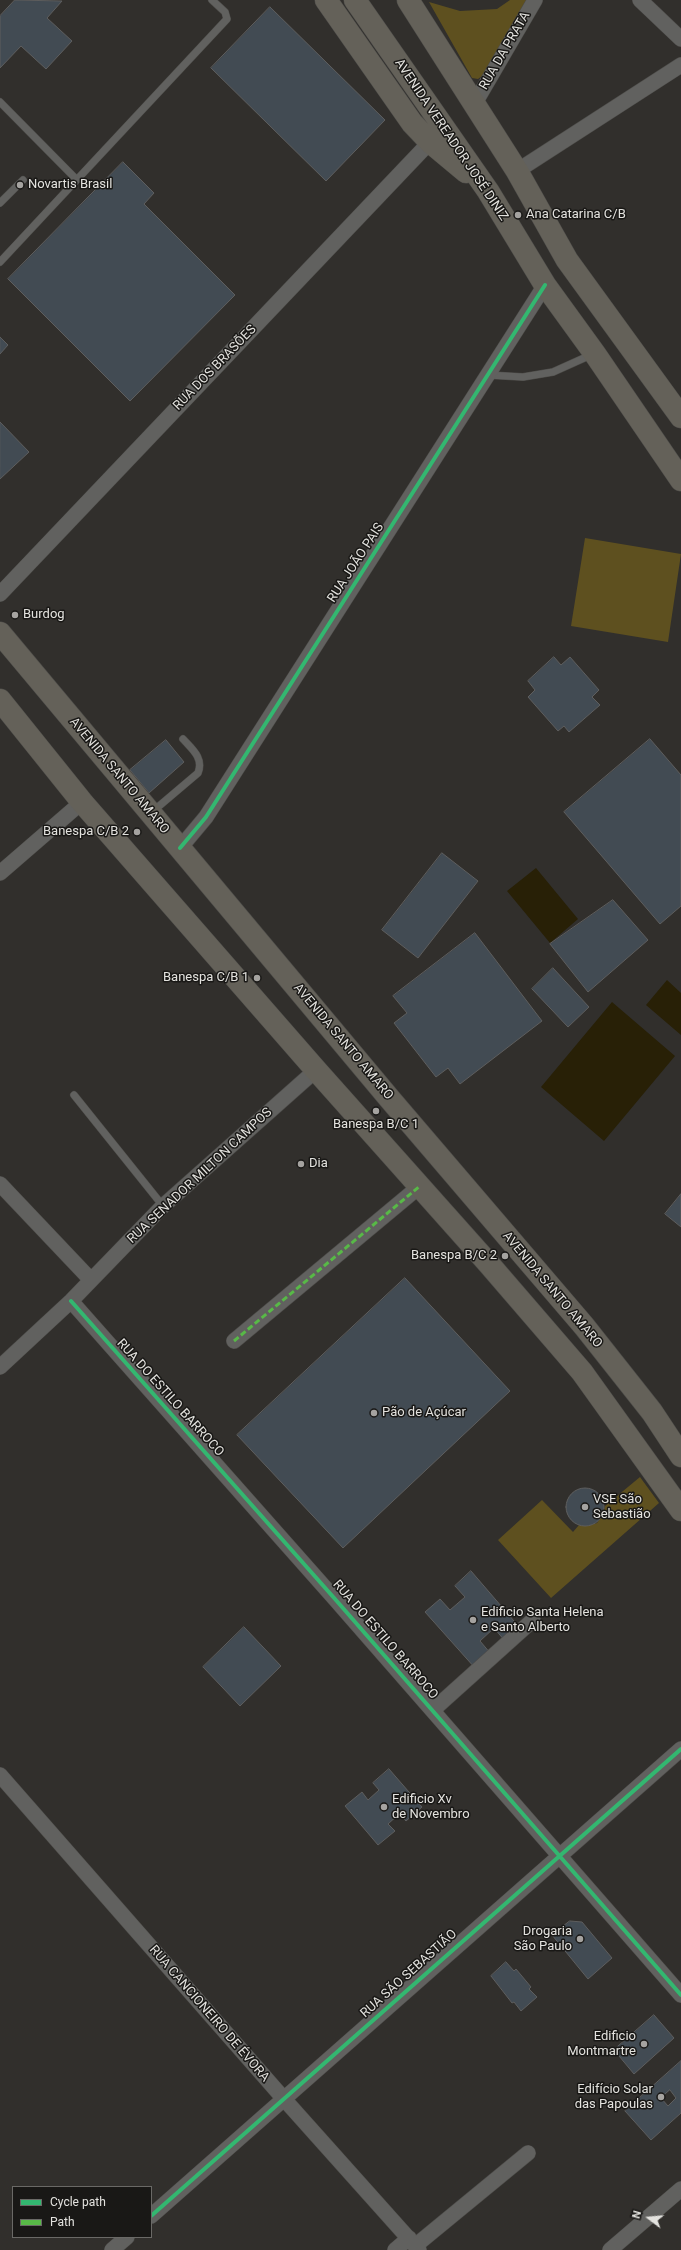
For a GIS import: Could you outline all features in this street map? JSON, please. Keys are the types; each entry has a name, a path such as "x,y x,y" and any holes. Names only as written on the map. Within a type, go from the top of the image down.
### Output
{"main road":[{"path":"326,0 375,73 412,122 430,142 488,191"},
{"path":"408,0 517,171 567,260 681,417"},
{"name":"AVENIDA VEREADOR JOSÉ DINIZ","path":"357,2 488,191 545,285 595,354 681,480"},
{"name":"AVENIDA SANTO AMARO","path":"0,633 389,1098 584,1326 652,1412 681,1456"},
{"path":"0,700 82,802 582,1372 681,1510"}],"street":[{"name":"RUA DA PRATA","path":"475,103 535,0"},
{"path":"640,0 681,39"},
{"path":"517,171 681,65"},
{"name":"RUA DOS BRASÕES","path":"0,594 430,142"},
{"name":"RUA JOÃO PAIS","path":"180,848 206,817 545,285"},
{"path":"0,873 82,802"},
{"name":"RUA SENADOR MILTON CAMPOS","path":"0,1367 71,1301 163,1206 316,1070"},
{"path":"0,1184 91,1280"},
{"path":"234,1341 420,1186"},
{"name":"RUA DO ESTILO BARROCO","path":"71,1301 433,1710 681,1994"},
{"path":"433,1710 533,1620"},
{"name":"RUA SÃO SEBASTIÃO","path":"152,2215 559,1854 681,1749"},
{"name":"RUA CANCIONEIRO DE ÉVORA","path":"0,1775 414,2245"},
{"path":"395,2250 414,2245 528,2153"},
{"path":"610,2250 681,2189"},
{"path":"112,2250 126,2238"}],"lane":[{"path":"0,262 167,85 227,18 225,12 212,0"},
{"path":"0,102 77,180"},
{"path":"0,203 23,180"},
{"path":"487,375 524,377 553,372 595,354"},
{"path":"150,813 198,773 201,766 200,758 183,739"},
{"path":"74,1095 163,1206"}],"shaded area":[{"path":"510,0 528,0 486,73 478,79 472,78 429,2 460,11 497,9"},
{"path":"585,538 681,554 668,642 571,626"},
{"path":"536,868 578,919 550,943 507,891"},
{"path":"667,980 681,993 681,1035 646,1005"},
{"path":"612,1002 675,1056 604,1141 541,1087"},
{"path":"640,1477 659,1503 551,1598 498,1540 542,1500 573,1532 579,1525 587,1526 597,1523 603,1514 605,1506"}],"building":[{"path":"15,0 62,1 47,18 72,41 46,69 21,46 0,68 0,16"},
{"path":"270,7 385,120 326,181 211,68"},
{"path":"123,162 154,193 144,204 235,295 130,401 8,279"},
{"path":"0,337 8,345 0,354"},
{"path":"0,422 29,452 0,479"},
{"path":"554,657 561,665 570,657 599,690 592,697 600,705 569,732 564,726 558,731 528,697 535,690 528,681"},
{"path":"650,739 681,775 681,906 660,924 564,812"},
{"path":"166,740 184,762 149,793 130,770"},
{"path":"442,853 478,881 418,958 382,930"},
{"path":"613,900 648,940 588,992 550,944"},
{"path":"475,933 542,1021 460,1084 448,1068 436,1077 394,1023 407,1013 393,996"},
{"path":"553,968 589,1007 568,1027 532,989"},
{"path":"681,1194 681,1227 665,1214"},
{"name":"Pão de Açúcar","path":"405,1278 510,1391 343,1548 237,1435"},
{"name":"VSE São Sebastião","path":"581,1488 589,1488 596,1491 601,1496 604,1507 601,1518 596,1523 589,1526 581,1526 574,1523 569,1518 566,1511 566,1503 569,1496 574,1491"},
{"name":"Edificio Santa Helena e Santo Alberto","path":"471,1571 520,1628 505,1641 494,1628 480,1641 491,1654 475,1668 425,1612 440,1599 450,1610 465,1597 455,1586"},
{"path":"244,1627 281,1666 240,1706 203,1667"},
{"name":"Edificio Xv de Novembro","path":"389,1769 422,1807 406,1821 399,1814 388,1824 395,1831 378,1845 345,1806 362,1792 368,1800 379,1790 373,1783"},
{"path":"570,1921 582,1922 612,1958 588,1979 552,1935"},
{"path":"506,1962 514,1971 516,1969 531,1987 529,1989 537,1997 521,2011 514,2002 512,2003 491,1976"},
{"name":"Edificio Montmartre","path":"654,2015 674,2038 634,2074 614,2050"},
{"name":"Edifício Solar das Papoulas","path":"681,2061 681,2113 651,2140 625,2111"},
{"path":"670,2090 676,2098 668,2106 661,2098"}],"marked path":[{"path":"234,1341 420,1186"}],"cycle path":[{"path":"180,848 206,817 545,285"},
{"path":"71,1301 335,1599 681,1995"},
{"path":"152,2215 681,1749"}],"place":[{"name":"Novartis Brasil","path":"20,185"},
{"name":"Ana Catarina C/B","path":"518,215"},
{"name":"Burdog","path":"15,615"},
{"name":"Banespa C/B 2","path":"137,832"},
{"name":"Banespa C/B 1","path":"257,978"},
{"name":"Banespa B/C 1","path":"376,1111"},
{"name":"Dia","path":"301,1164"},
{"name":"Banespa B/C 2","path":"505,1256"},
{"name":"Pão de Açúcar","path":"374,1413"},
{"name":"VSE São Sebastião","path":"585,1507"},
{"name":"Edificio Santa Helena e Santo Alberto","path":"473,1620"},
{"name":"Edificio Xv de Novembro","path":"384,1807"},
{"name":"Drogaria São Paulo","path":"580,1939"},
{"name":"Edificio Montmartre","path":"644,2044"},
{"name":"Edifício Solar das Papoulas","path":"661,2097"}]}
